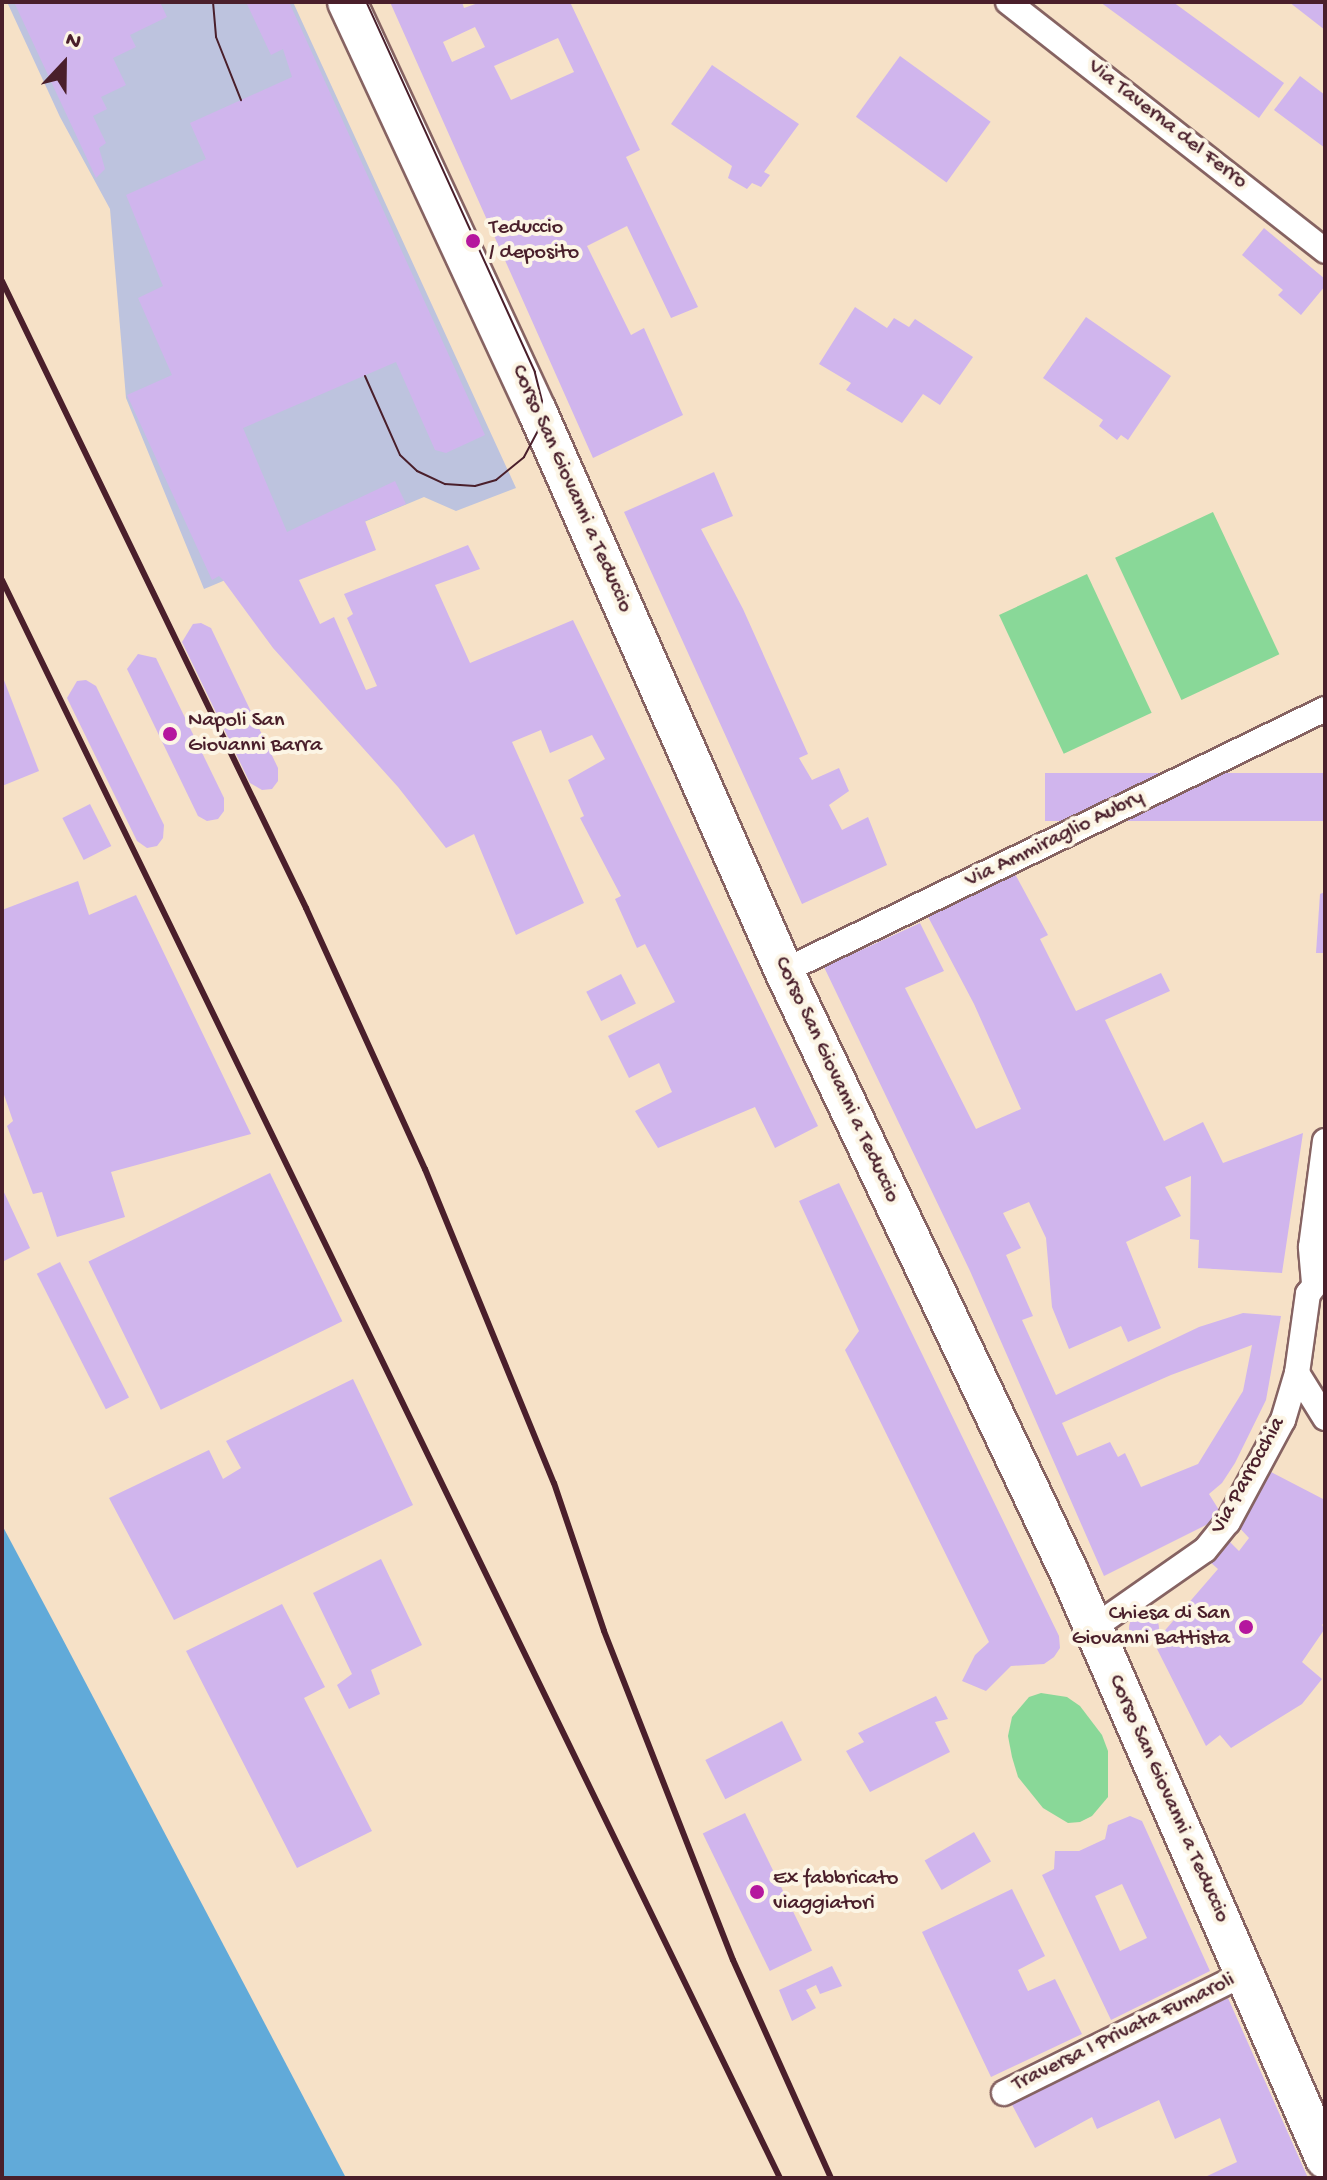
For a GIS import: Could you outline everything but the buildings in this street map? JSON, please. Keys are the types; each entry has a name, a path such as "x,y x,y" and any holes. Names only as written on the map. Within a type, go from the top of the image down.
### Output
{"main road":[{"name":"Corso San Giovanni a Teduccio","path":"347,2 537,411 784,971 1093,1628 1325,2159"}],"street":[{"name":"Via Taverna del Ferro","path":"1008,2 1325,251"},
{"name":"Via Ammiraglio Aubry","path":"784,971 1325,709"},
{"name":"Via Parrocchia","path":"1093,1628 1205,1550 1228,1522 1283,1420 1297,1373 1308,1294 1319,1277 1311,1247 1325,1141"},
{"path":"1297,1373 1325,1418"},
{"name":"Traversa I Privata Fumaroli","path":"1004,2093 1244,1974"}],"shaded area":[{"path":"7,2 293,2 516,488 456,511 424,497 204,589 126,398 110,209 60,117"}],"green space":[{"path":"1213,512 1279,654 1181,700 1115,558"},
{"path":"1087,574 1152,713 1064,754 999,615"},
{"path":"1041,1693 1067,1697 1080,1706 1102,1735 1108,1751 1108,1797 1092,1816 1080,1822 1068,1823 1043,1808 1018,1777 1008,1736 1012,1717 1029,1697"}],"water":[{"path":"2,1525 60,1634 346,2178 2,2178"}],"tram line":[{"path":"213,2 216,37 241,100"},
{"path":"365,376 400,455 417,471 445,484 475,486 496,480 524,457 539,429 542,401 535,372 366,2"}],"railway":[{"path":"2,281 306,908 425,1169 554,1483 604,1631 733,1960 831,2178"},
{"path":"2,580 780,2178"}],"place":[{"name":"Teduccio / deposito","path":"473,241"},
{"name":"Napoli San Giovanni Barra","path":"170,734"},
{"name":"Chiesa di San Giovanni Battista","path":"1246,1627"},
{"name":"Ex fabbricato viaggiatori","path":"757,1892"}]}
